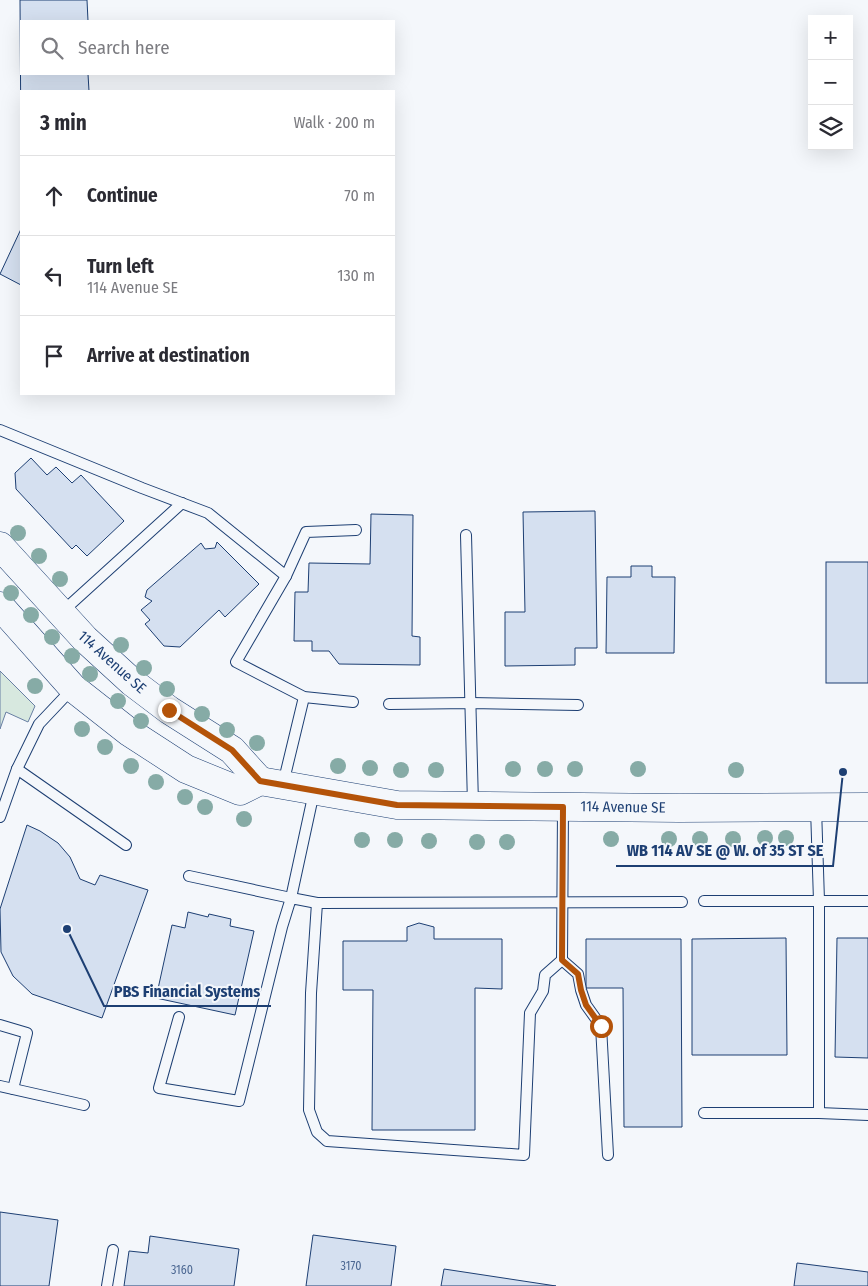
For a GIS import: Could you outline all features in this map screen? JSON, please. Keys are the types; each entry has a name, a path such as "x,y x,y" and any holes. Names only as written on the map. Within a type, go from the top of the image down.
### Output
{"main road":[{"name":"114 Avenue SE","path":"0,546 85,639 132,682 169,710 232,750 272,783 397,805 868,807"},
{"path":"0,606 73,688 129,732 186,769 240,791 272,783"}],"lane":[{"path":"0,430 208,513 286,576"},
{"path":"61,613 182,503"},
{"path":"353,702 304,697 236,662 286,576 306,532 356,530"},
{"path":"466,534 473,806"},
{"path":"0,817 17,769 39,724 73,688"},
{"path":"272,783 304,697"},
{"path":"390,704 578,705"},
{"path":"17,769 126,845"},
{"path":"179,1017 159,1088 239,1101 282,927 291,898 314,791"},
{"path":"317,903 311,993 309,1110 317,1132 327,1141 524,1155 530,1013 544,991 545,975 562,960 563,807"},
{"path":"816,807 819,900 819,1113"},
{"path":"188,876 317,903 682,902"},
{"path":"704,900 868,900"},
{"path":"562,960 578,974 586,1005 601,1026 608,1155"},
{"path":"0,1025 27,1033 12,1089"},
{"path":"0,1086 84,1106"},
{"path":"704,1113 868,1115"},
{"path":"108,1286 113,1250"}],"shaded area":[{"path":"0,671 35,706 28,722 6,712 0,729"}],"building":[{"path":"20,0 87,0 88,20 20,20"},
{"path":"20,75 88,75 89,90 21,90"},
{"path":"20,231 20,284 0,274"},
{"path":"31,458 47,475 56,467 72,483 81,475 124,521 87,556 76,545 72,549 16,489 15,473"},
{"path":"595,511 597,648 575,648 575,665 505,666 505,612 525,612 523,512"},
{"path":"371,514 413,515 412,636 420,637 420,665 339,664 329,651 312,651 312,641 294,641 295,592 308,592 309,563 370,564"},
{"path":"217,542 259,584 225,617 219,610 180,647 164,646 145,624 150,620 141,610 152,601 145,597 147,590 201,543 205,549 215,548"},
{"path":"826,562 868,562 868,683 826,683"},
{"path":"631,566 652,566 652,577 675,577 674,653 606,653 607,577 631,577"},
{"path":"27,825 58,843 70,857 80,879 95,885 100,875 148,890 102,1018 32,994 13,976 1,952 0,909"},
{"path":"188,912 208,917 209,914 231,919 230,926 254,931 235,1015 156,998 172,925 185,928"},
{"path":"419,923 434,927 434,939 502,939 502,989 475,988 475,1130 372,1130 373,990 343,990 343,941 407,941 407,927"},
{"path":"786,938 787,1055 692,1055 692,939"},
{"path":"837,938 868,938 868,1058 835,1057"},
{"path":"586,939 681,939 682,1127 624,1127 623,988 586,988"},
{"path":"0,1212 58,1220 49,1286 0,1286"},
{"path":"313,1235 396,1246 391,1286 306,1286"},
{"path":"150,1236 239,1249 234,1286 124,1286 129,1251 148,1253"},
{"path":"797,1263 868,1272 868,1286 794,1286"},
{"path":"444,1269 556,1286 441,1286"}],"place":[{"name":"WB 114 AV SE @ W. of 35 ST SE","path":"843,772"},
{"name":"PBS Financial Systems","path":"67,929"}],"route":[{"path":"169,710 232,750 260,781 397,805 563,807 562,960 578,974 586,1005 601,1026"}]}
